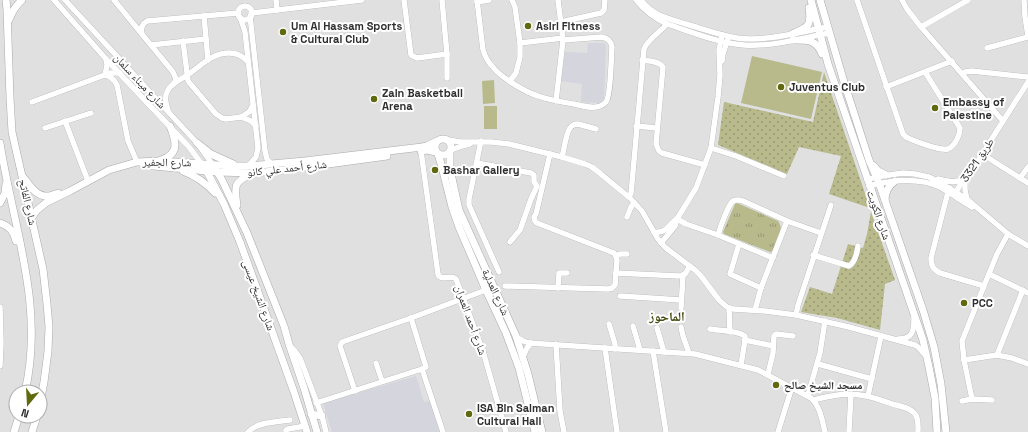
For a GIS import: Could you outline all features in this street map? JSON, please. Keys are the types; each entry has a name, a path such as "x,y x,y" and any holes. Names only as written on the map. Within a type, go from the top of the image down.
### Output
{"main road":[{"name":"شارع الفاتح","path":"6,0 10,115 12,132 45,280 48,315 48,339 43,384"},
{"path":"8,26 12,13 22,0"},
{"path":"793,37 809,24 810,0"},
{"name":"شارع الكويت","path":"810,0 820,31 828,64 923,340 935,398 937,432"},
{"name":"شارع الكويت","path":"820,0 869,160 933,342 941,384 946,431"},
{"path":"793,37 814,43 820,49 828,64"},
{"path":"160,160 169,157 175,147 174,135 170,126"},
{"path":"444,139 448,140 451,145 450,151 442,156 437,153 435,148 437,141 444,139"},
{"name":"شارع أحمد علي كانو","path":"137,162 171,168 253,173 427,146 437,141"},
{"name":"شارع الفاتح","path":"0,143 29,288 32,321 31,355 26,384"},
{"path":"197,143 216,157 244,166"},
{"name":"شارع أحمد علي كانو","path":"202,163 244,166 305,164 426,150 437,153"},
{"name":"شارع العدلية","path":"450,151 449,164 459,210 516,336 523,357 542,432"},
{"name":"شارع العدلية","path":"437,153 444,172 452,206 459,227 506,333 519,368 536,432"},
{"name":"شارع الجفير","path":"32,217 44,204 109,170 137,162 160,160 202,163"},
{"path":"869,160 878,172 886,175"},
{"name":"شارع الشيخ عيسى","path":"202,163 224,204 240,242 306,429"},
{"name":"شارع الشيخ عيسى","path":"213,164 247,233 284,326 317,432"},
{"path":"171,168 200,180 210,188 224,204"},
{"path":"238,215 235,196 237,183 242,178 253,173"},
{"name":"شارع الجفير","path":"22,175 34,191 48,196 88,181"},
{"path":"0,203 5,193 7,178"},
{"path":"885,205 887,191 891,184 895,181"},
{"path":"0,223 9,227 14,233 20,252 24,258"},
{"path":"311,414 322,416"}],"street":[{"name":"شارع ميناء سلمان","path":"54,0 202,163"},
{"name":"شارع ميناء سلمان","path":"64,0 197,143 213,164"},
{"path":"114,0 175,76 176,79 174,84"},
{"path":"240,0 258,151 255,160 244,166"},
{"path":"276,0 277,10"},
{"path":"242,9 246,19 251,15 277,10 362,0"},
{"path":"404,0 411,55 417,58 447,54"},
{"path":"442,0 447,54 447,78"},
{"path":"489,0 477,1 483,50 485,57 492,67 510,81 534,95 556,101 591,107 598,107 606,103 609,94 612,47 608,39 598,37 520,43"},
{"path":"510,81 514,77 517,70 520,57 520,43 515,7 512,0"},
{"path":"556,101 563,39 558,0"},
{"path":"561,22 601,13 604,10 605,0"},
{"path":"636,0 646,12 667,24 721,38 758,39 793,37 828,30"},
{"path":"641,0 649,9 665,18 721,38"},
{"path":"856,0 886,87 906,137 941,149 950,148 959,136 960,128 925,72"},
{"path":"902,0 921,27 1003,121"},
{"path":"921,27 968,0"},
{"path":"987,48 1028,36 1024,18 1024,0"},
{"path":"142,34 141,27 147,21 204,16 242,9 250,10 265,151 270,164"},
{"path":"204,16 208,60"},
{"path":"629,197 631,193 642,60 645,45 667,24"},
{"path":"720,75 719,53 721,38"},
{"path":"151,45 206,39"},
{"path":"660,241 675,226 677,219 696,188 711,148 717,113 723,54 728,39"},
{"path":"183,41 188,81 216,114 226,119 241,117 249,112 253,104"},
{"path":"173,117 166,105 165,97 168,90 174,84 208,60 220,54 232,53 242,56 248,62"},
{"path":"105,75 106,59"},
{"path":"642,60 657,63 663,67 656,148 662,153 705,165"},
{"path":"886,87 952,61"},
{"path":"962,74 972,71 1028,77"},
{"path":"32,102 113,72 120,73"},
{"path":"105,75 115,82 128,141 137,162"},
{"name":"طريق 3321","path":"957,195 962,182 966,181 1028,82"},
{"path":"45,128 91,113"},
{"path":"241,117 251,121 256,126"},
{"path":"65,121 88,181"},
{"path":"562,157 571,126 578,124 596,129"},
{"path":"636,126 657,128"},
{"path":"448,140 509,144 562,157 592,168 629,197 647,219 660,241 671,253 690,266 701,276 719,300 729,308 773,311 825,321 894,339 918,347 927,357"},
{"path":"450,151 481,141"},
{"path":"481,141 469,204 499,272"},
{"path":"711,148 736,156 784,176"},
{"name":"شارع أحمد العمران","path":"421,151 438,276 454,277 483,351 506,432"},
{"path":"982,154 1028,183"},
{"path":"505,286 610,289 615,285 617,260 614,253 537,223 534,219 539,210 542,187 553,160 552,155"},
{"path":"477,164 531,173 534,175 535,183 542,187"},
{"path":"1020,178 1028,167"},
{"path":"868,183 886,175 903,173 952,182 966,181 965,190 967,199"},
{"path":"928,177 984,214"},
{"path":"877,180 907,180 922,182 949,190"},
{"path":"510,242 520,230 531,199 542,187"},
{"path":"949,190 931,258 932,266 940,273 984,286"},
{"path":"957,195 967,199 1008,234 1028,246"},
{"path":"718,235 730,205 737,200 743,201 787,221 821,233"},
{"path":"627,217 631,206 634,203"},
{"path":"796,315 813,255 831,205"},
{"path":"654,232 665,230 677,219"},
{"path":"677,219 689,226 718,235 773,258"},
{"path":"756,310 762,288 787,221"},
{"path":"972,399 964,360 962,345 963,338 997,254 1008,234"},
{"path":"739,244 730,274 762,288"},
{"path":"813,255 851,266 858,246"},
{"path":"616,256 626,254"},
{"path":"681,308 683,275 690,266"},
{"path":"558,288 560,274 567,273"},
{"path":"616,273 683,275"},
{"path":"989,274 1026,292 997,355"},
{"path":"355,390 340,346 342,342 486,290"},
{"path":"620,296 681,300"},
{"path":"0,307 0,366"},
{"path":"729,308 730,332"},
{"path":"894,339 904,339 910,336 914,329 915,316"},
{"path":"316,403 426,367 411,318"},
{"path":"808,395 818,364 825,321"},
{"path":"609,324 615,348"},
{"path":"633,326 640,350"},
{"path":"681,327 689,353"},
{"path":"657,328 664,352"},
{"path":"710,329 743,334 746,338 741,365"},
{"path":"768,374 773,346 773,337 775,334 793,336"},
{"path":"516,336 523,341 531,343 689,353 758,370 808,395 814,400 820,413 825,432"},
{"path":"868,396 881,336"},
{"path":"745,340 773,346"},
{"path":"523,357 531,343"},
{"path":"289,344 300,358 322,416 326,432"},
{"path":"556,344 560,411 564,432"},
{"path":"605,348 617,432"},
{"path":"653,351 666,432"},
{"path":"964,360 997,355 1012,358 1028,364"},
{"path":"376,363 382,381"},
{"path":"818,364 872,379"},
{"path":"422,369 443,432"},
{"path":"778,432 792,387"},
{"path":"814,400 828,396 851,394 868,396 909,409 915,413 917,416 918,432"},
{"path":"849,432 851,394"},
{"path":"962,401 972,399 992,400"},
{"path":"248,432 258,425 290,420"},
{"path":"287,430 306,429"}],"shaded area":[{"path":"588,43 604,43 606,45 604,99 599,103 581,102 582,84 561,81 565,52 587,53"},
{"path":"416,376 424,402 431,401 441,432 332,432 323,403"}],"green space":[{"name":"Juventus Club","path":"752,56 822,72 811,119 741,103"},
{"path":"824,72 870,208 829,194 841,156 799,147 787,174 718,145 724,102 813,122"},
{"path":"494,80 495,103 483,104 482,81"},
{"path":"484,106 497,106 497,129 484,129"},
{"path":"737,203 778,221 781,232 773,251 770,252 724,234 723,232 735,204"},
{"path":"871,212 895,280 885,284 880,330 837,318 801,312 810,287 832,294 848,244 863,248"}],"place":[{"name":"Asiri Fitness","path":"528,26"},
{"name":"Um Al Hassam Sports & Cultural Club","path":"283,32"},
{"name":"Juventus Club","path":"781,87"},
{"name":"Zain Basketball Arena","path":"374,99"},
{"name":"Embassy of Palestine","path":"935,108"},
{"name":"Bashar Gallery","path":"435,170"},
{"name":"PCC","path":"964,303"},
{"name":"مسجد الشيخ صالح","path":"776,385"},
{"name":"ISA Bin Salman Cultural Hall","path":"469,414"}],"district":[{"name":"الماحوز","path":"667,316"}]}
